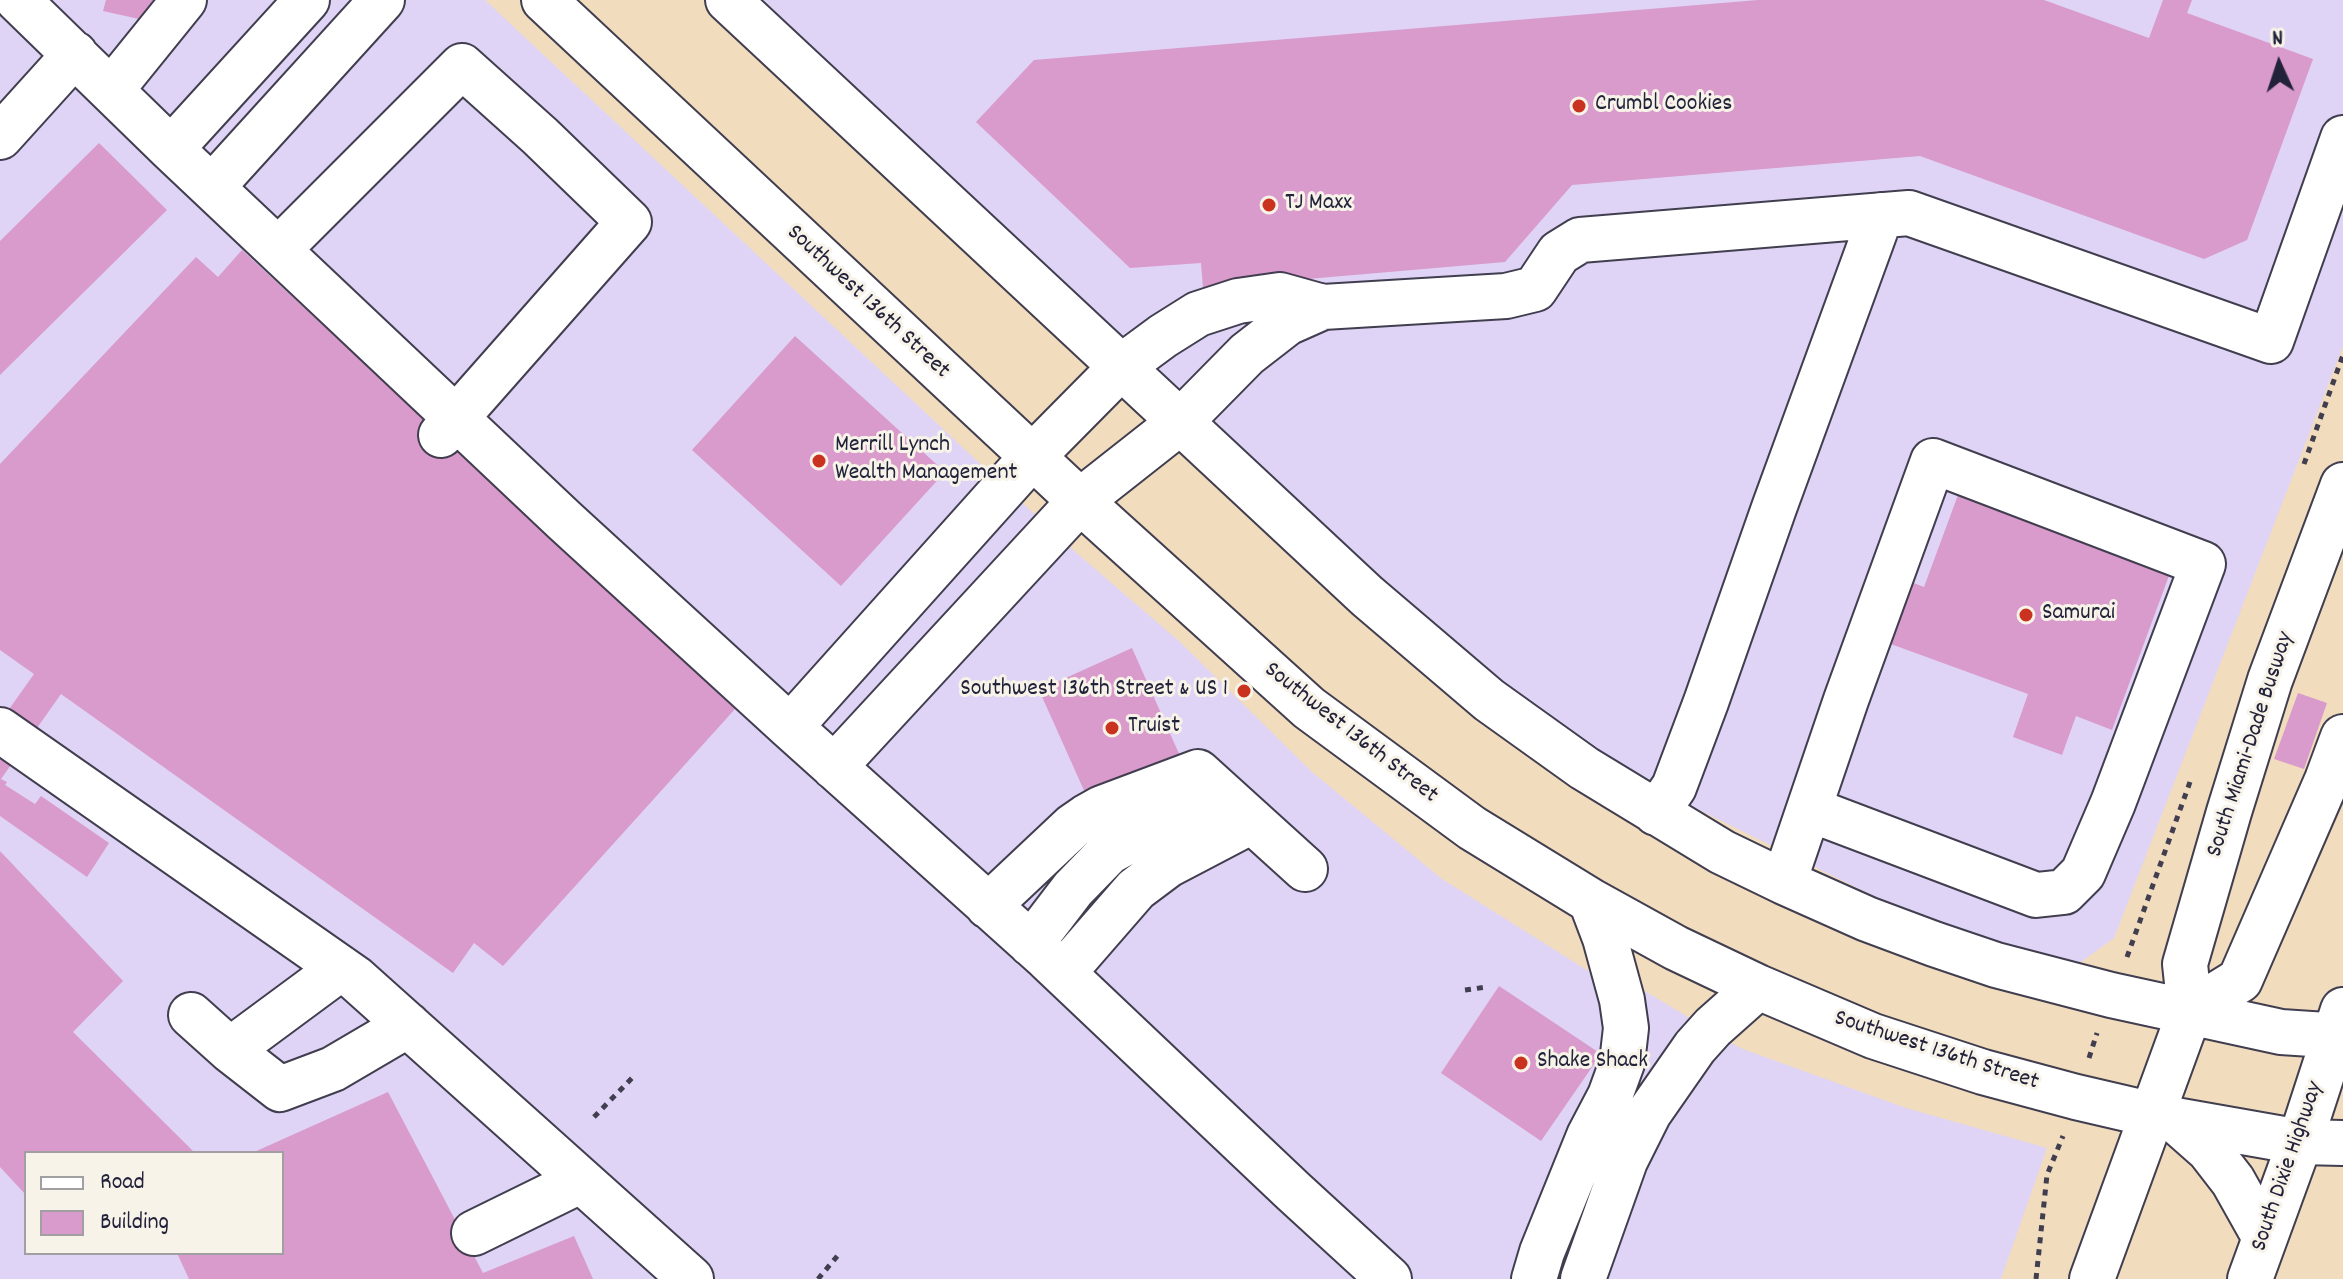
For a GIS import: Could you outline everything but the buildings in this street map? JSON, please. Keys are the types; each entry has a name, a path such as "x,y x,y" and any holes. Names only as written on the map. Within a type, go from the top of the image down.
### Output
{"main road":[{"path":"18,0 212,187 278,261 351,335 448,426 689,650 790,727 1028,941 1389,1279"},
{"path":"112,89 184,0"},
{"path":"171,149 307,0"},
{"path":"212,187 382,0"},
{"name":"Southwest 136th Street","path":"544,0 1032,457 1309,708 1472,828 1591,901 1676,948 1873,1036 1983,1072 2076,1097 2300,1142 2343,1143"},
{"path":"728,0 1367,596 1489,700 1584,768 1722,852 1784,882 1867,919 1996,965 2081,988 2281,1032 2340,1027"},
{"path":"0,137 75,54"},
{"path":"278,261 462,66 629,222 448,426"},
{"path":"790,727 1032,457 1121,367 1198,314 1238,301 1280,295 1323,307 1506,296 1535,289 1559,253 1580,240 1909,213 2271,341 2343,138"},
{"path":"1656,813 1674,787 1706,702 1881,215"},
{"path":"834,767 1080,501 1179,423 1247,354 1287,323 1323,307"},
{"path":"1784,882 1846,700 1933,461 2203,564 2113,803 2083,873 2064,892 2036,895 1809,809"},
{"name":"South Miami-Dade Busway","path":"2092,1279 2164,1117 2190,1011 2185,964 2270,680 2343,485"},
{"path":"0,730 341,968 691,1279"},
{"path":"2190,1011 2240,980 2343,737"},
{"path":"1028,941 1136,889 1168,865 1228,800"},
{"path":"1028,941 1087,842 1101,831 1228,800"},
{"path":"1228,800 1305,869"},
{"path":"1534,1279 1589,1136 1610,1096 1622,1063 1626,1028 1622,1000 1591,901"},
{"path":"230,1050 341,968"},
{"path":"1583,1279 1625,1161 1649,1113 1695,1047 1758,987"},
{"path":"191,1015 280,1089 333,1069 408,1025"},
{"name":"South Dixie Highway","path":"2250,1279 2340,1027"},
{"path":"2164,1117 2209,1150 2233,1181 2265,1238"},
{"path":"474,1233 580,1181"}],"path":[{"path":"2333,380 2343,383"},
{"path":"1465,990 1487,987"},
{"path":"594,1117 634,1076"},
{"path":"2036,1279 2047,1175 2062,1139"},
{"path":"818,1279 839,1254"}],"shaded area":[{"path":"0,0 485,0 1072,549 1180,642 1312,772 1442,879 1598,977 1643,990 1740,1048 1906,1108 2047,1148 2001,1279 0,1279"},
{"path":"752,0 2343,0 2343,346 2114,938 2073,968 1934,926 1576,749 1162,387"}],"place":[{"name":"Crumbl Cookies","path":"1579,106"},
{"name":"TJ Maxx","path":"1269,205"},
{"name":"Merrill Lynch Wealth Management","path":"819,461"},
{"name":"Samurai","path":"2026,615"},
{"name":"Southwest 136th Street & US 1","path":"1244,691"},
{"name":"Truist","path":"1112,728"},
{"name":"Shake Shack","path":"1521,1063"}]}
